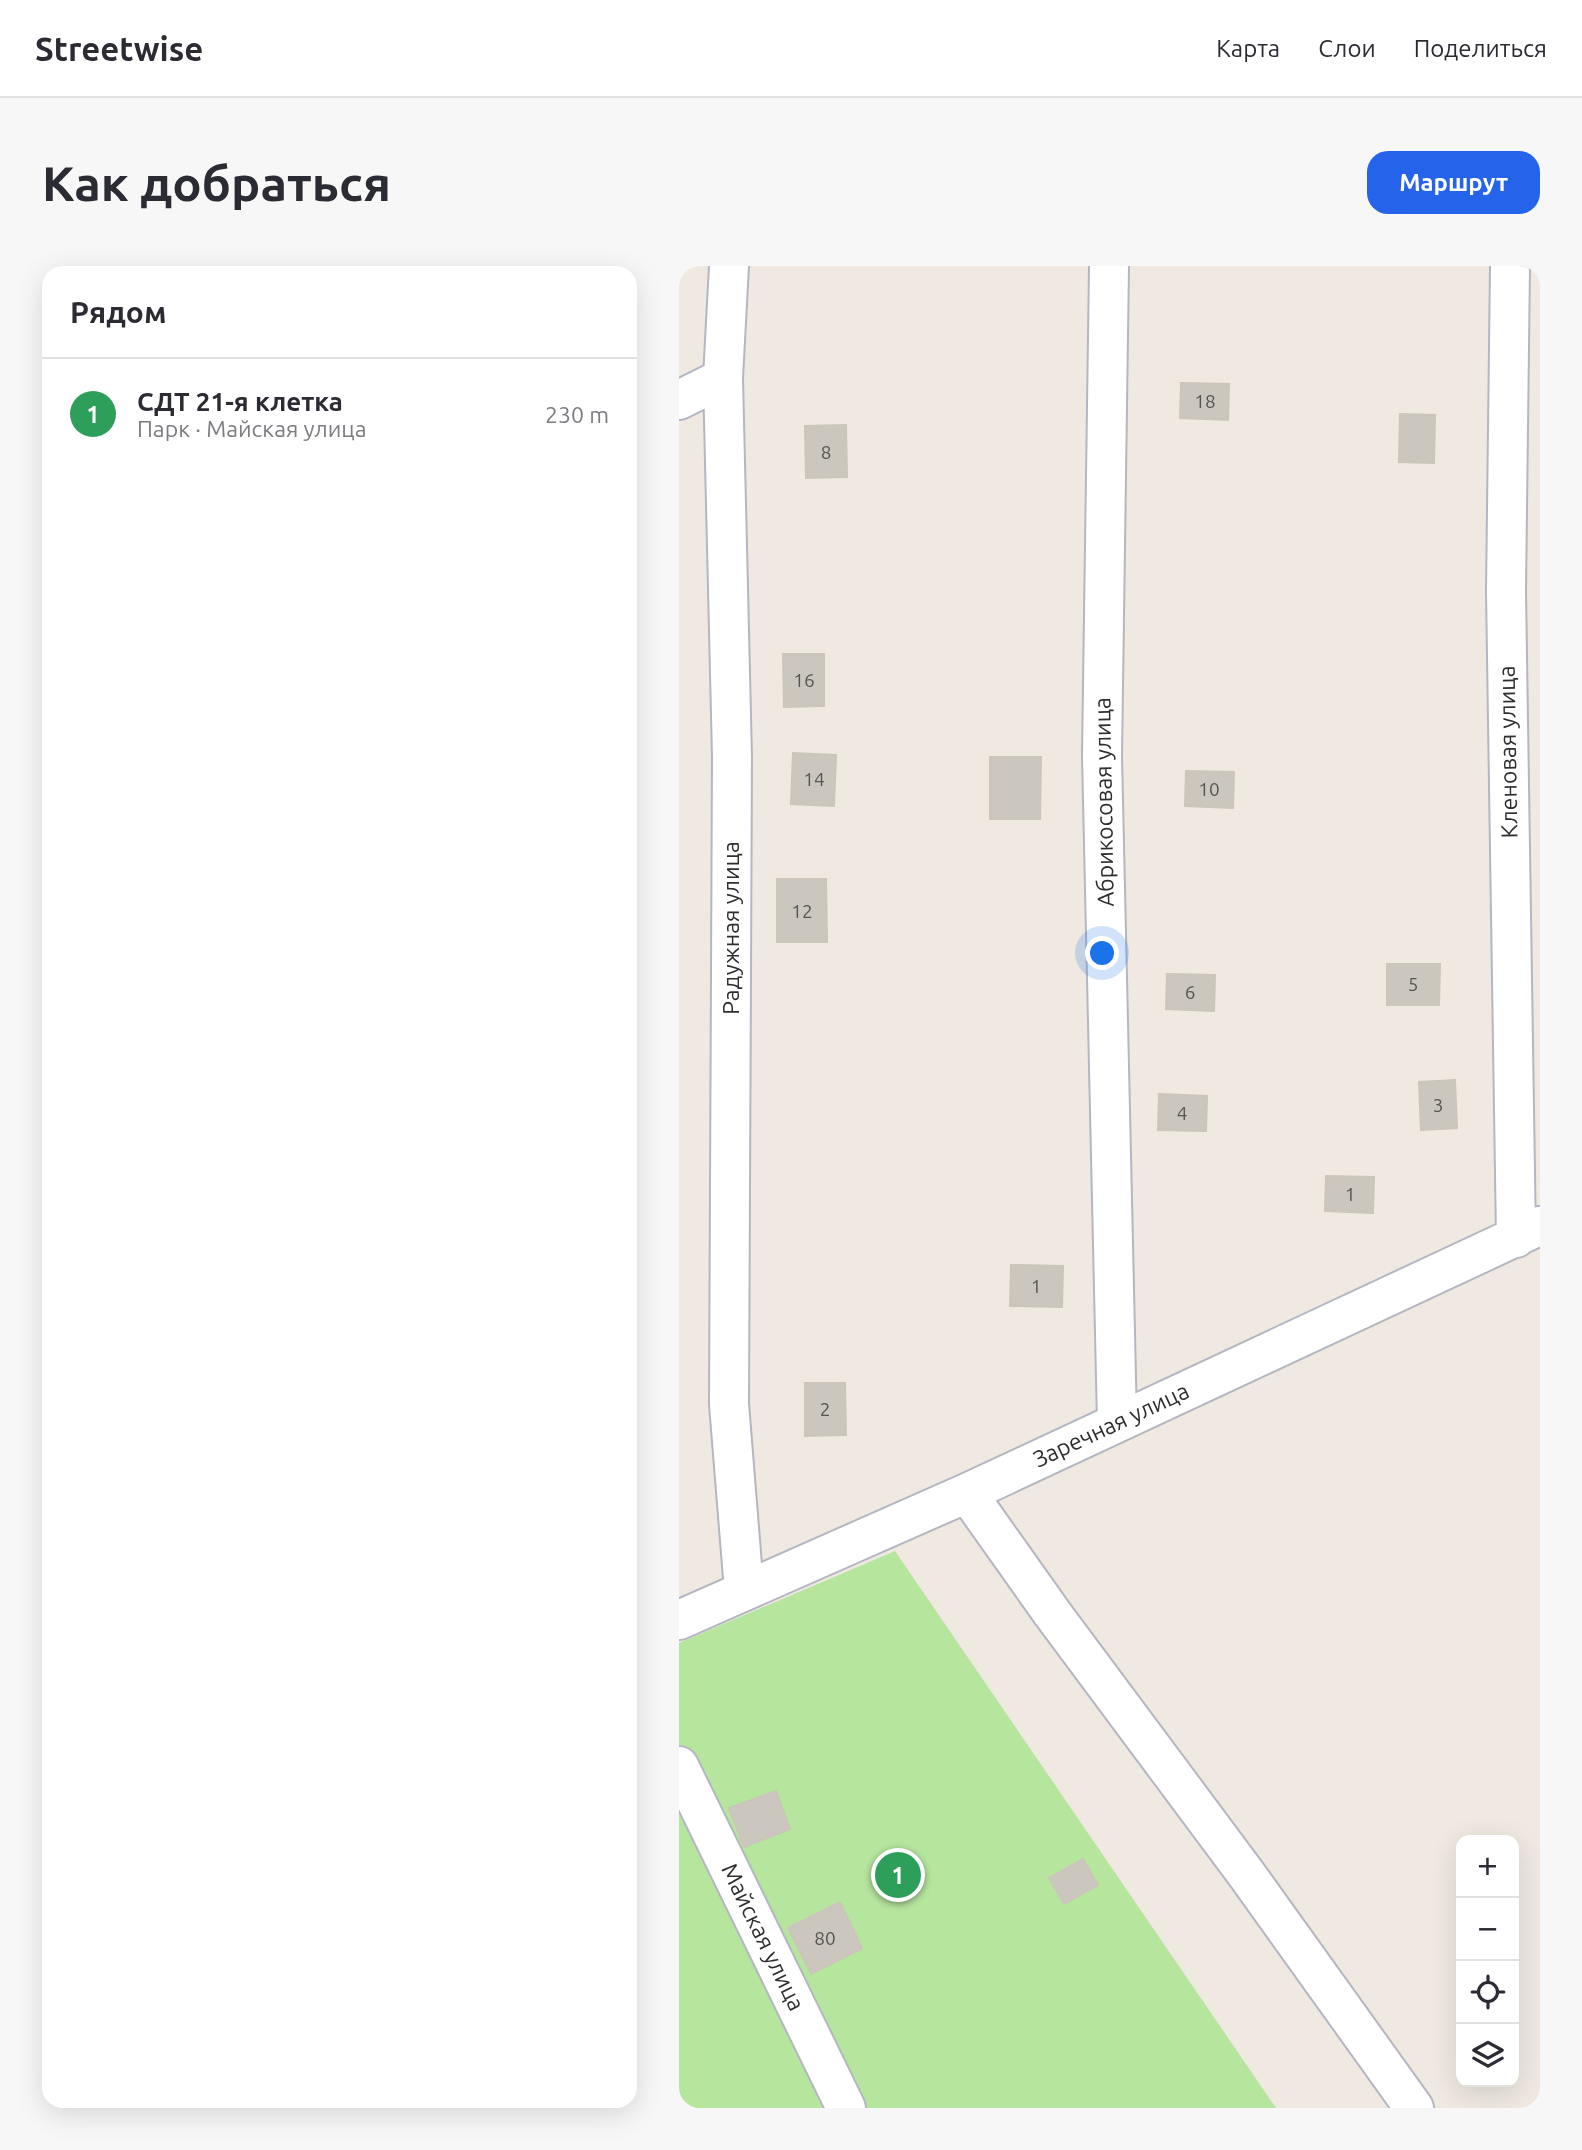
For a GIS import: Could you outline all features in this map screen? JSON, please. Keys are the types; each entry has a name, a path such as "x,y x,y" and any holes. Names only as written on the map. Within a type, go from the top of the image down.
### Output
{"street":[{"name":"Радужная улица","path":"729,266 723,378 732,757 729,1404 744,1590"},
{"name":"Абрикосовая улица","path":"1109,266 1102,756 1117,1422"},
{"name":"Кленовая улица","path":"1510,266 1506,591 1528,1231"},
{"path":"679,400 723,378"},
{"name":"Заречная улица","path":"679,1620 967,1493 1528,1231"},
{"path":"967,1493 1414,2108"},
{"name":"Майская улица","path":"679,1766 846,2108"}],"green space":[{"path":"895,1551 1276,2108 679,2108 679,1643"}],"building":[{"path":"1181,383 1229,384 1228,420 1180,418"},
{"path":"1400,414 1435,415 1434,463 1399,462"},
{"path":"846,425 847,477 806,478 805,426"},
{"path":"783,654 824,654 824,706 784,707"},
{"path":"793,753 836,755 834,806 791,804"},
{"path":"990,757 1041,757 1040,819 990,819"},
{"path":"1186,771 1234,772 1233,808 1185,806"},
{"path":"777,879 826,879 827,942 777,942"},
{"path":"1387,964 1440,964 1439,1005 1387,1005"},
{"path":"1167,974 1215,975 1214,1011 1166,1009"},
{"path":"1455,1080 1457,1128 1421,1130 1419,1082"},
{"path":"1159,1094 1207,1096 1206,1131 1158,1130"},
{"path":"1326,1176 1374,1177 1373,1213 1325,1211"},
{"path":"1011,1265 1063,1266 1062,1307 1010,1306"},
{"path":"805,1383 845,1383 846,1435 805,1436"},
{"path":"776,1791 790,1829 744,1847 729,1808"},
{"path":"1083,1859 1098,1885 1064,1904 1049,1878"},
{"path":"840,1902 862,1948 811,1974 788,1928"}],"place":[{"name":"СДТ 21-я клетка","path":"898,1875"}]}
